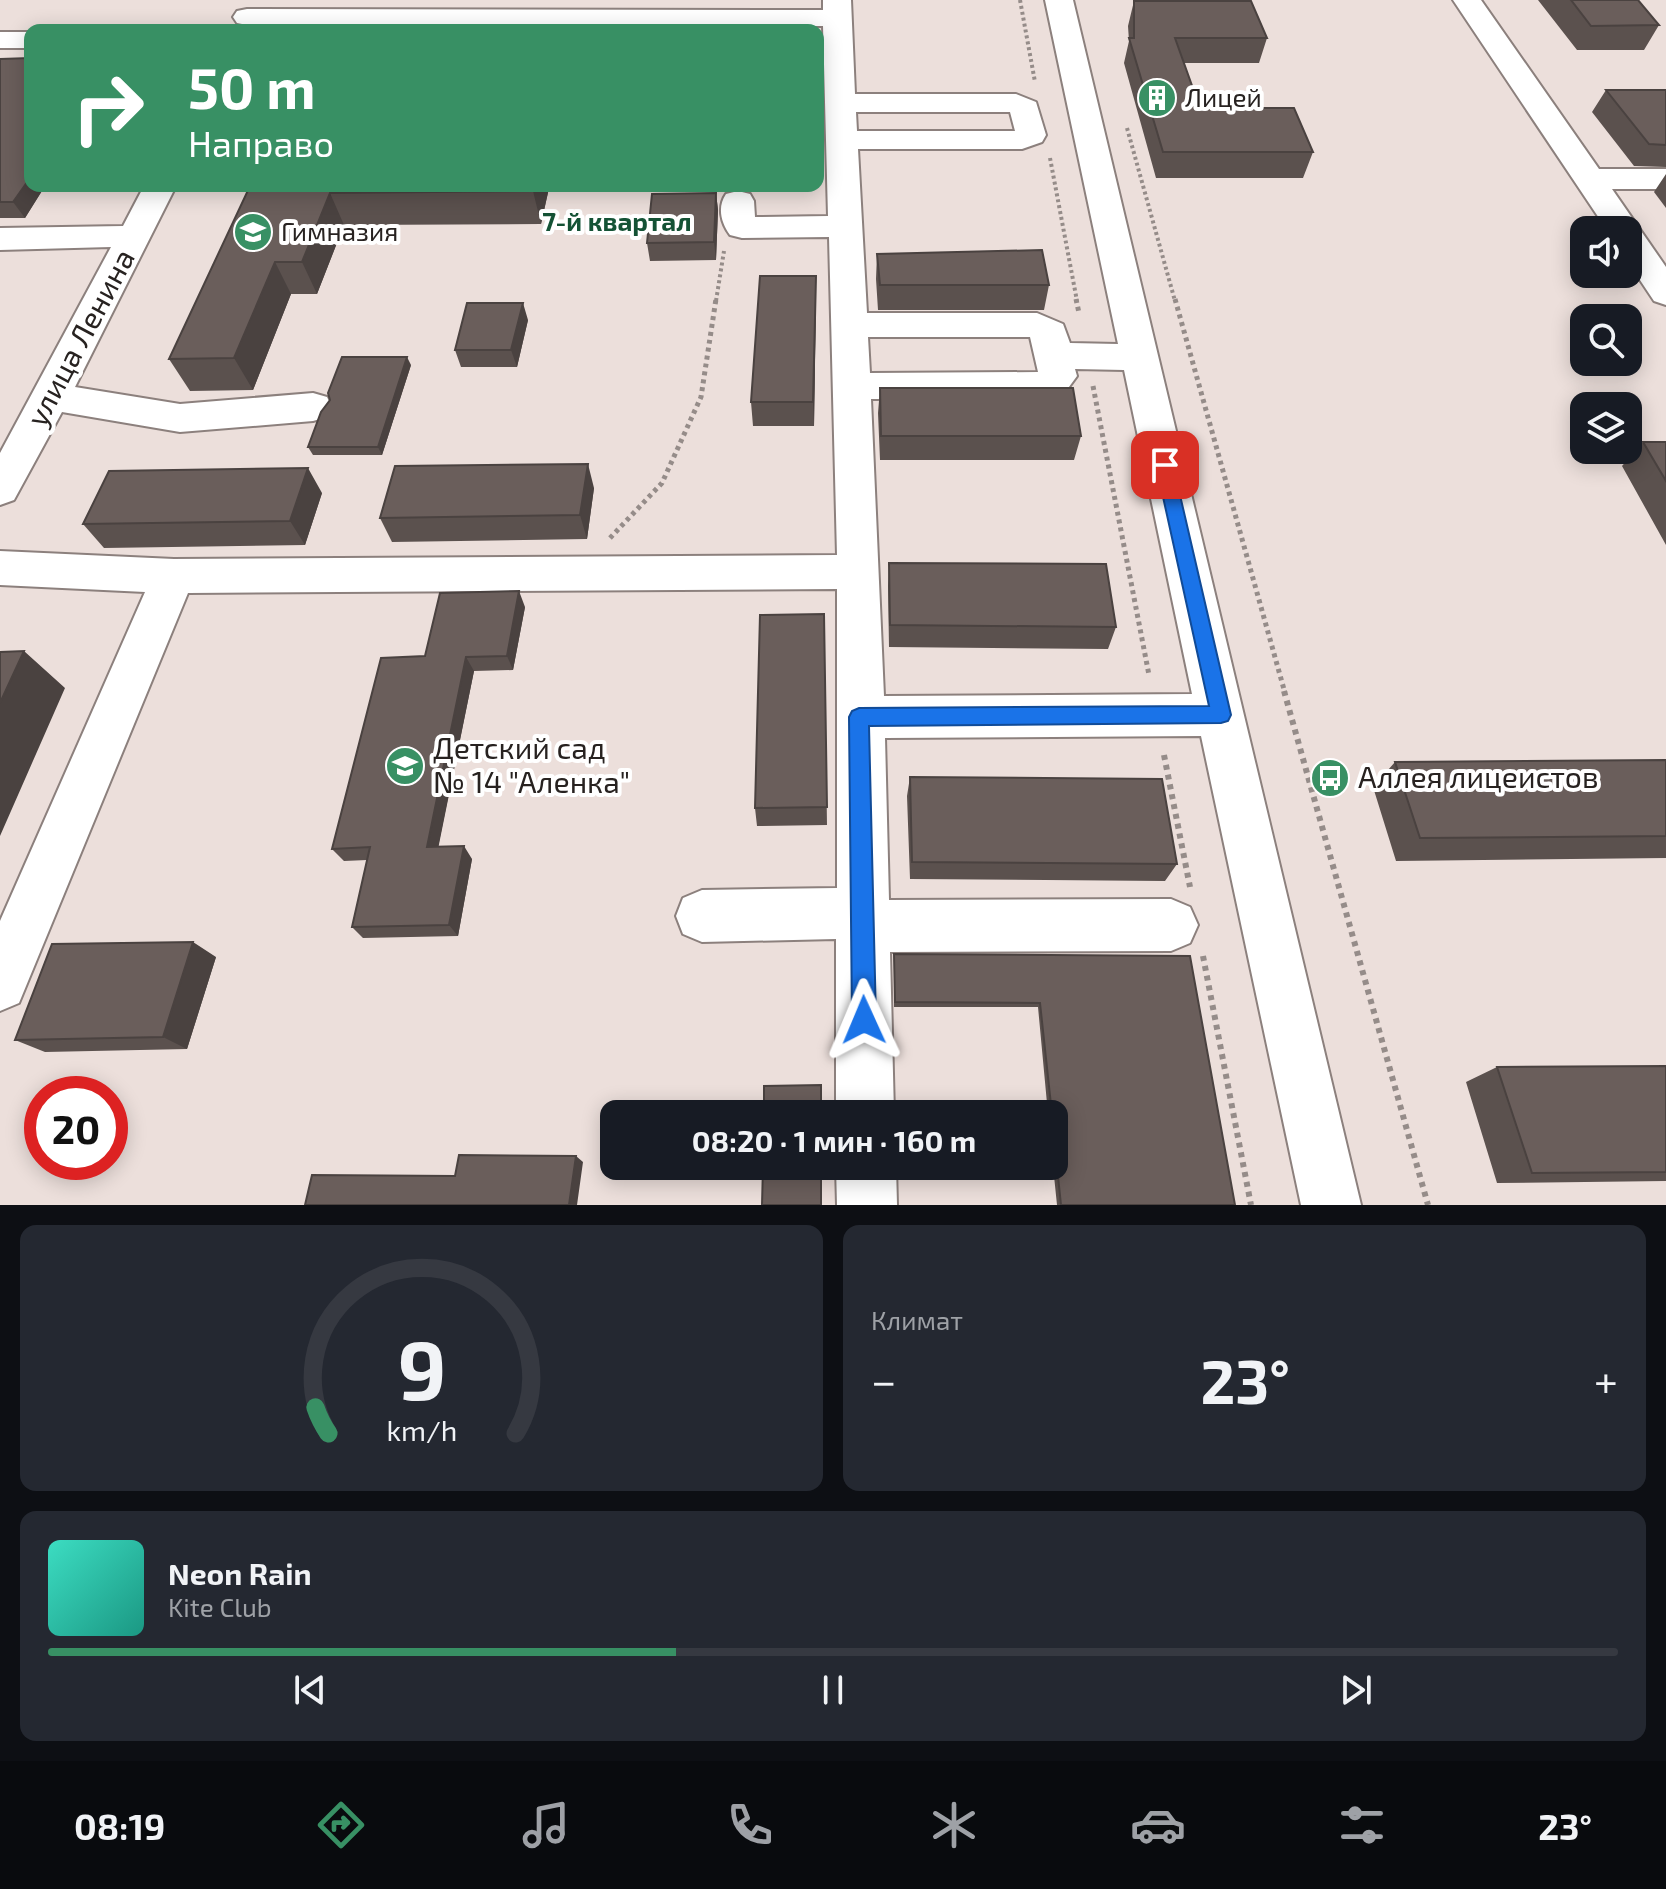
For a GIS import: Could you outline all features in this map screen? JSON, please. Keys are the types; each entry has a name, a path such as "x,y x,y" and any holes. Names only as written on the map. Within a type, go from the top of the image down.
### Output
{"street":[{"path":"1059,0 1331,1205"},
{"path":"1467,0 1615,216"},
{"path":"248,16 837,9 859,572 865,1100"},
{"path":"0,40 24,40"},
{"path":"1016,103 1025,108 1031,135 1022,140 841,122 1016,103"},
{"path":"1591,179 1666,179"},
{"name":"улица Ленина","path":"0,489 157,192"},
{"path":"738,201 742,228 845,226"},
{"path":"0,239 134,236"},
{"path":"1642,257 1666,293"},
{"path":"850,325 1037,325 1045,327 1071,356 1140,357"},
{"path":"852,386 1046,385 1053,382 1071,356"},
{"path":"51,397 180,418 313,407"},
{"path":"0,568 174,576 859,572"},
{"path":"0,984 174,576"},
{"path":"859,717 1221,715"},
{"path":"702,916 1188,921"},
{"path":"866,1180 867,1205"}],"path":[{"path":"1020,0 1035,83"},
{"path":"1123,114 1428,1205"},
{"path":"1047,144 1071,356 1157,715 1188,921 1251,1205"},
{"path":"571,574 662,483 701,397 725,242"}],"building":[{"path":"1571,0 1638,0 1659,25 1591,26"},
{"path":"1134,1 1251,1 1267,38 1175,38 1200,108 1294,108 1313,152 1163,152 1129,38 1134,38"},
{"path":"24,58 24,186 13,202 0,202 0,59"},
{"path":"1606,90 1666,90 1666,145 1649,144"},
{"path":"247,192 432,192 330,193 302,262 275,262 234,358 169,359"},
{"path":"716,193 714,242 647,243 652,194"},
{"path":"1042,250 1049,285 880,285 877,254"},
{"path":"760,276 816,276 813,402 751,402"},
{"path":"467,303 523,303 511,350 455,350"},
{"path":"342,357 407,357 378,447 308,447 321,412 330,400 328,393"},
{"path":"880,388 1073,388 1081,436 881,436"},
{"path":"1643,442 1666,442 1666,481"},
{"path":"588,464 580,515 380,518 395,466"},
{"path":"308,468 290,521 83,524 109,471"},
{"path":"889,563 1106,564 1116,627 890,625"},
{"path":"519,591 507,656 466,657 427,847 464,846 449,925 352,927 370,847 332,849 381,658 425,656 440,593"},
{"path":"824,614 827,807 755,808 760,615"},
{"path":"24,651 0,703 0,652"},
{"path":"1666,760 1666,836 1420,838 1395,762"},
{"path":"910,777 1162,779 1177,864 912,862"},
{"path":"193,942 163,1037 15,1040 52,944"},
{"path":"894,954 1190,956 1235,1205 1061,1205 1058,1180 1068,1180 1068,1100 1050,1100 1040,1003 895,1002"},
{"path":"1666,1066 1666,1172 1532,1173 1497,1067"},
{"path":"821,1085 821,1100 764,1100 764,1086"},
{"path":"459,1155 576,1156 569,1205 305,1205 312,1175 455,1176"},
{"path":"763,1180 821,1180 821,1205 762,1205"}],"place":[{"name":"Лицей","path":"1157,98"},
{"name":"Гимназия","path":"253,232"},
{"name":"Детский сад № 14 \"Аленка\"","path":"405,766"},
{"name":"Аллея лицеистов","path":"1330,778"}],"district":[{"name":"7-й квартал","path":"617,222"}],"route":[{"path":"864,1020 859,717 1221,715 1165,465"}]}
